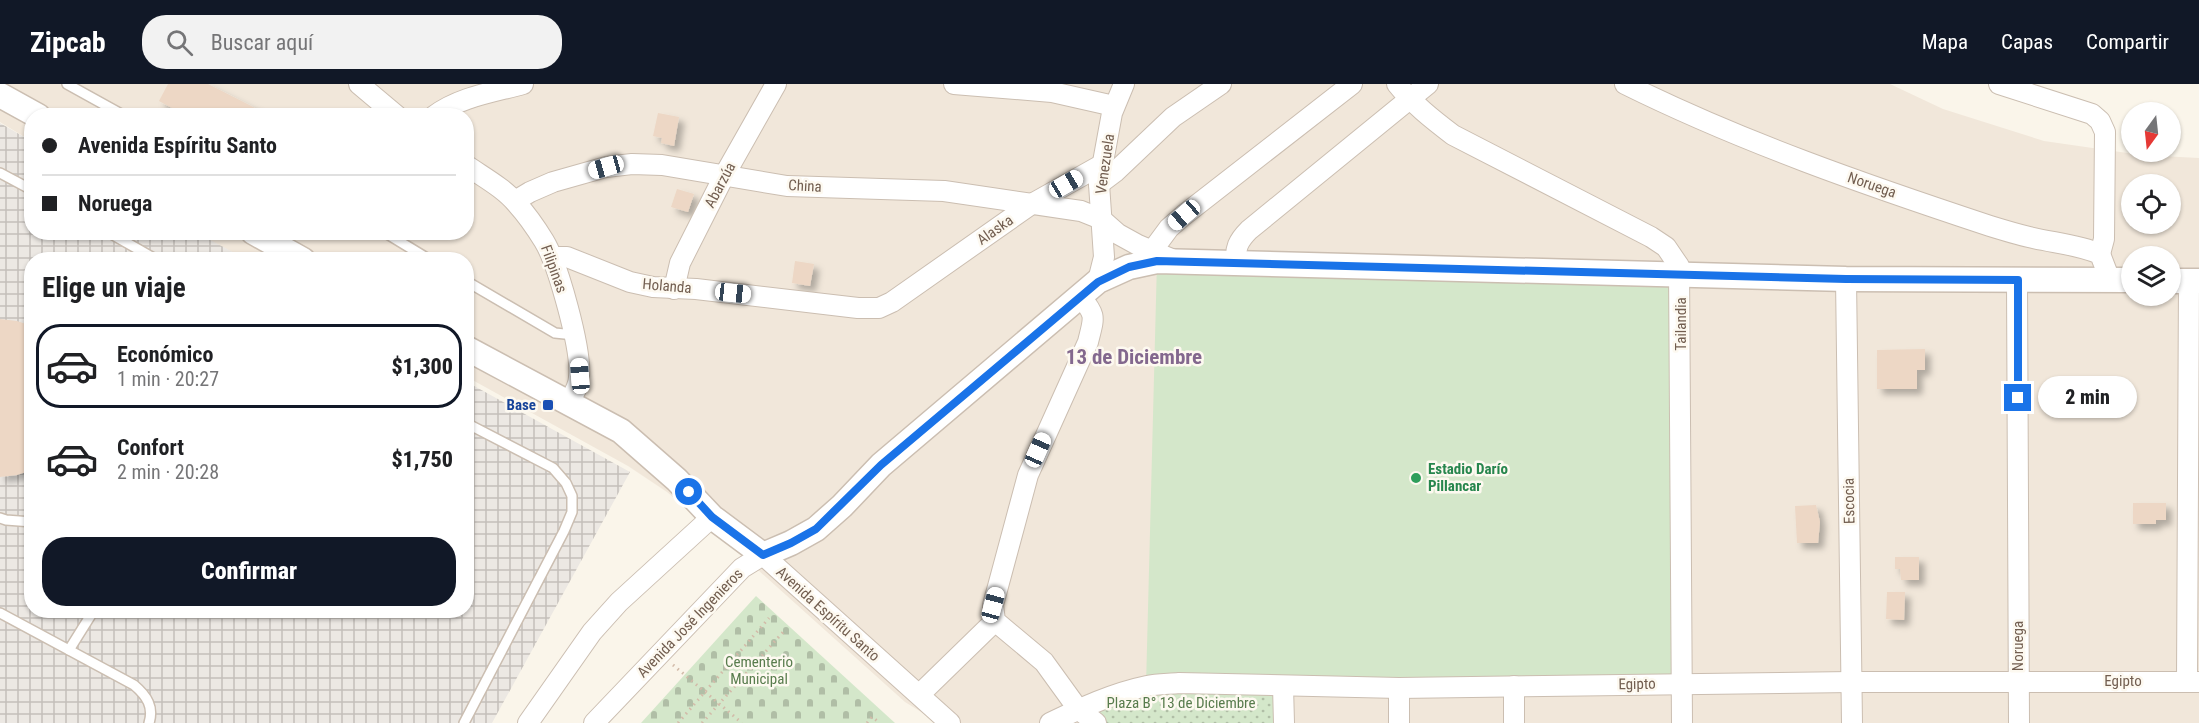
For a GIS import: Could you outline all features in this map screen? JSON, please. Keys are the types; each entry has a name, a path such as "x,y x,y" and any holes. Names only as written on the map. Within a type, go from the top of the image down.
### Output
{"street":[{"path":"359,84 388,108"},
{"path":"449,108 463,101 523,84"},
{"name":"Abarzúa","path":"674,289 680,262 724,176 776,84"},
{"path":"954,84 1052,92 1114,106"},
{"name":"Venezuela","path":"1089,289 1104,257 1099,184 1114,106 1124,84"},
{"path":"1099,184 1115,172 1173,117 1221,84"},
{"path":"1152,250 1169,228 1184,215 1352,84"},
{"name":"Tailandia","path":"1397,84 1410,100 1453,135 1652,237 1666,247 1679,266 1682,723"},
{"path":"1236,263 1235,249 1245,234 1428,84"},
{"name":"Noruega","path":"1625,84 1676,110 1807,163 1992,226 2029,237 2087,248 2100,254"},
{"path":"1999,84 2092,114 2100,121 2105,132 2104,239 2100,254 2121,280"},
{"path":"0,95 24,108"},
{"name":"China","path":"515,201 553,182 606,167 632,164 662,165 787,186 944,191 1081,211 1101,219 1118,234 1179,262"},
{"name":"Alaska","path":"892,302 1030,205 1103,164"},
{"name":"Filipinas","path":"474,171 515,201 545,241 552,257 574,335 580,376 569,402"},
{"path":"267,240 289,252"},
{"name":"Holanda","path":"552,257 573,259 630,282 674,289 696,289 858,308 879,308 892,302"},
{"name":"Avenida José Ingenieros","path":"594,723 742,568 816,529 881,465 1089,289 1129,267 1157,261 1846,279 2121,280"},
{"name":"Escocia","path":"1846,279 1852,723"},
{"name":"Noruega","path":"2018,280 2019,723"},
{"path":"2186,281 2193,682"},
{"path":"1089,289 1093,322 1088,342 1028,475 993,605 994,621 1044,662 1078,710 1096,723"},
{"name":"Avenida Espíritu Santo","path":"474,352 621,430 677,480 712,517 763,555 950,723"},
{"path":"528,723 592,632 620,602 712,517"},
{"path":"920,694 994,621"},
{"name":"Egipto","path":"1078,710 1146,686 1179,683 1399,688 1851,682 2193,682"},
{"path":"1283,686 1284,723"},
{"path":"1514,686 1514,723"},
{"path":"1399,688 1399,723"},
{"path":"1050,723 1078,710"}],"lane":[{"path":"67,84 110,108"},
{"path":"0,173 24,186"},
{"path":"122,240 143,252"},
{"path":"397,240 417,252"},
{"path":"474,286 555,333 574,335"},
{"path":"464,723 572,512 572,496 566,483 553,468 474,427"},
{"path":"0,518 24,521"},
{"path":"0,613 134,686 144,694 150,706 148,723"},
{"path":"69,650 89,618"}],"path":[{"path":"678,723 769,618"},
{"path":"702,723 784,631"},
{"path":"660,654 742,723"},
{"path":"867,723 872,717 880,723"}],"shaded area":[{"path":"0,84 1890,84 1943,109 2044,141 2121,152 2121,162 2181,162 2181,157 2199,158 2199,723 939,723 905,702 667,492 628,466 474,381 474,252 232,252 209,240 474,240 474,108 24,108 24,137 0,122"},
{"path":"0,123 24,137 24,240 210,240 233,252 24,252 24,618 474,618 474,386 630,472 492,723 0,723"}],"green space":[{"name":"Estadio Darío Pillancar","path":"1157,261 1680,274 1682,684 1146,686"},
{"name":"Cementerio Municipal","path":"756,596 895,723 641,723"},
{"name":"Plaza B° 13 de Diciembre","path":"1283,686 1284,723 1096,723 1087,705 1117,695"}],"building":[{"path":"168,84 208,84 255,108 172,108 159,101"},
{"path":"658,113 679,117 674,146 661,143 662,138 653,136"},
{"path":"677,189 694,194 688,212 671,207"},
{"path":"795,261 814,264 810,286 792,283"},
{"path":"0,319 24,323 24,473 0,477"},
{"path":"1925,349 1925,370 1917,370 1917,389 1877,389 1877,350"},
{"path":"2133,503 2166,503 2166,520 2156,520 2156,524 2133,524"},
{"path":"1816,505 1820,522 1818,543 1797,543 1795,506"},
{"path":"1895,557 1919,557 1919,580 1901,580 1900,569 1895,569"},
{"path":"1887,592 1905,592 1904,620 1886,619"}],"place":[{"name":"Base","path":"548,405"},
{"name":"Estadio Darío Pillancar","path":"1416,478"}],"district":[{"name":"13 de Diciembre","path":"1134,357"}],"route":[{"path":"689,492 712,517 763,555 791,543 816,529 842,506 881,465 1098,282 1129,267 1157,261 1846,279 2018,280 2018,398"}]}
